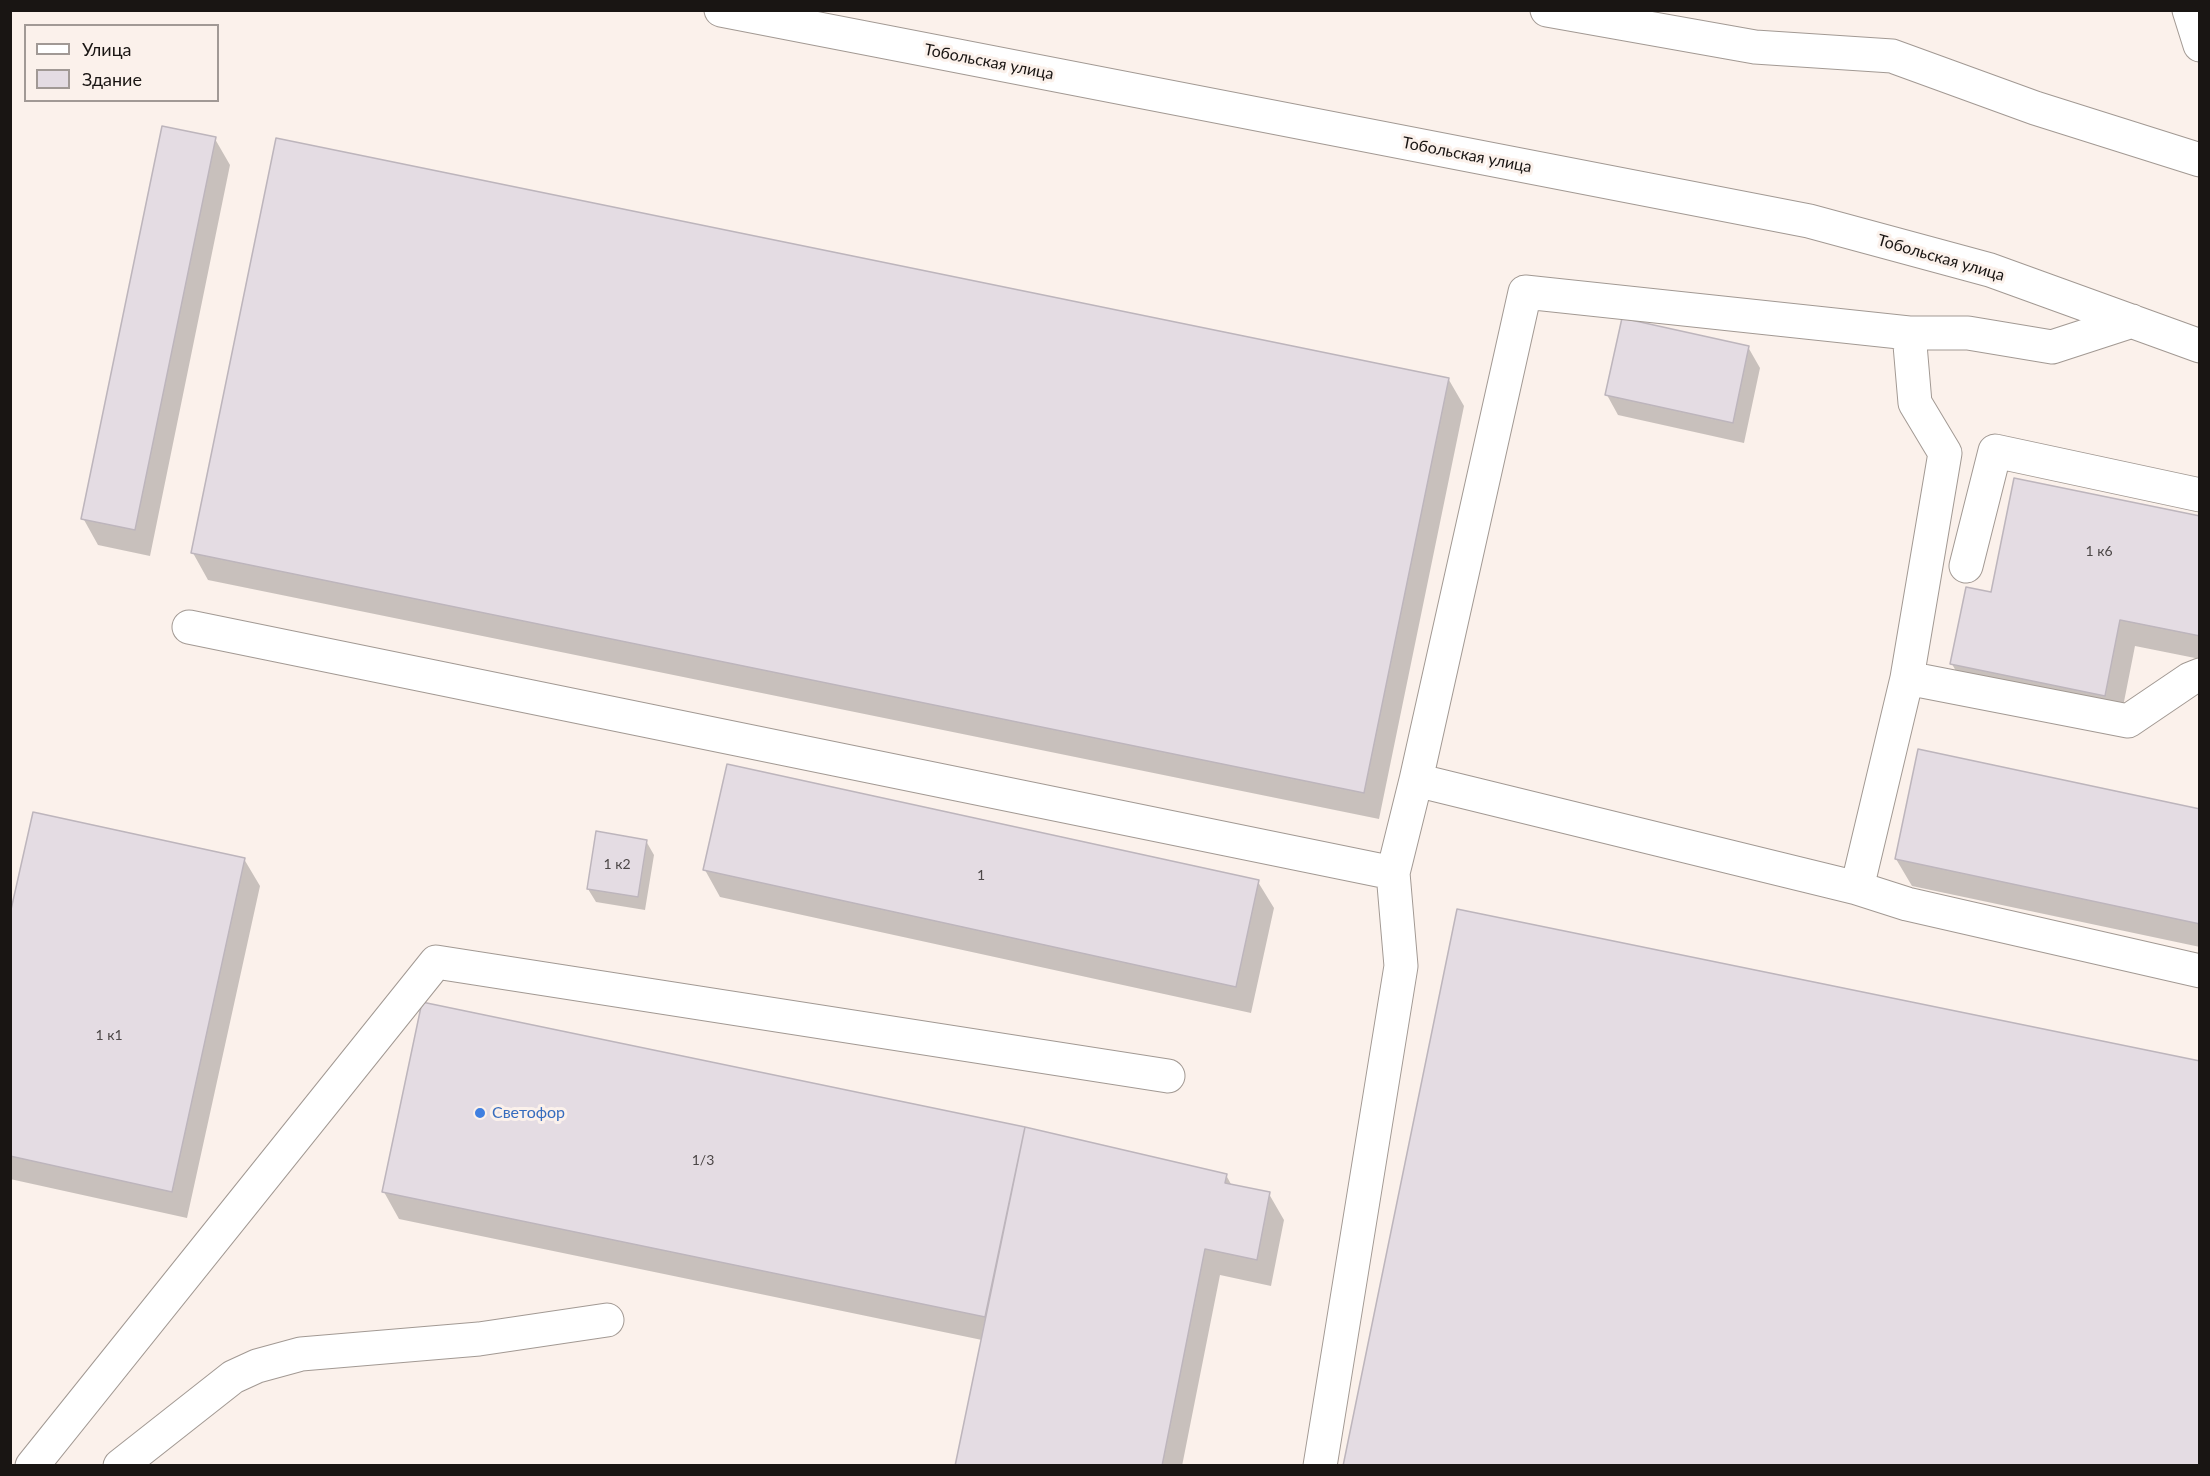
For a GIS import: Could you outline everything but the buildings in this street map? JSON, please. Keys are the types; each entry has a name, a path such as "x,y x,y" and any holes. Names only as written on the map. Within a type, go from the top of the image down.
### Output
{"street":[{"name":"Тобольская улица","path":"721,10 1809,221 1990,270 2199,346"},
{"path":"1547,10 1755,47 1892,56 2035,108 2199,160"},
{"path":"2189,10 2199,45"},
{"path":"1320,1466 1401,966 1393,873 1416,780 1525,292 1910,333 1968,333 2052,347 2132,321"},
{"path":"1857,888 1906,678 1945,453 1916,404 1910,333"},
{"path":"1966,566 1995,451 2199,495"},
{"path":"189,627 1393,873"},
{"path":"1906,678 2128,722 2199,675"},
{"path":"1416,780 1857,888 1907,904 2199,971"},
{"path":"32,1466 436,962 1168,1076"},
{"path":"120,1466 233,1377 257,1366 301,1354 479,1340 607,1320"}],"place":[{"name":"Светофор","path":"480,1113"}]}
